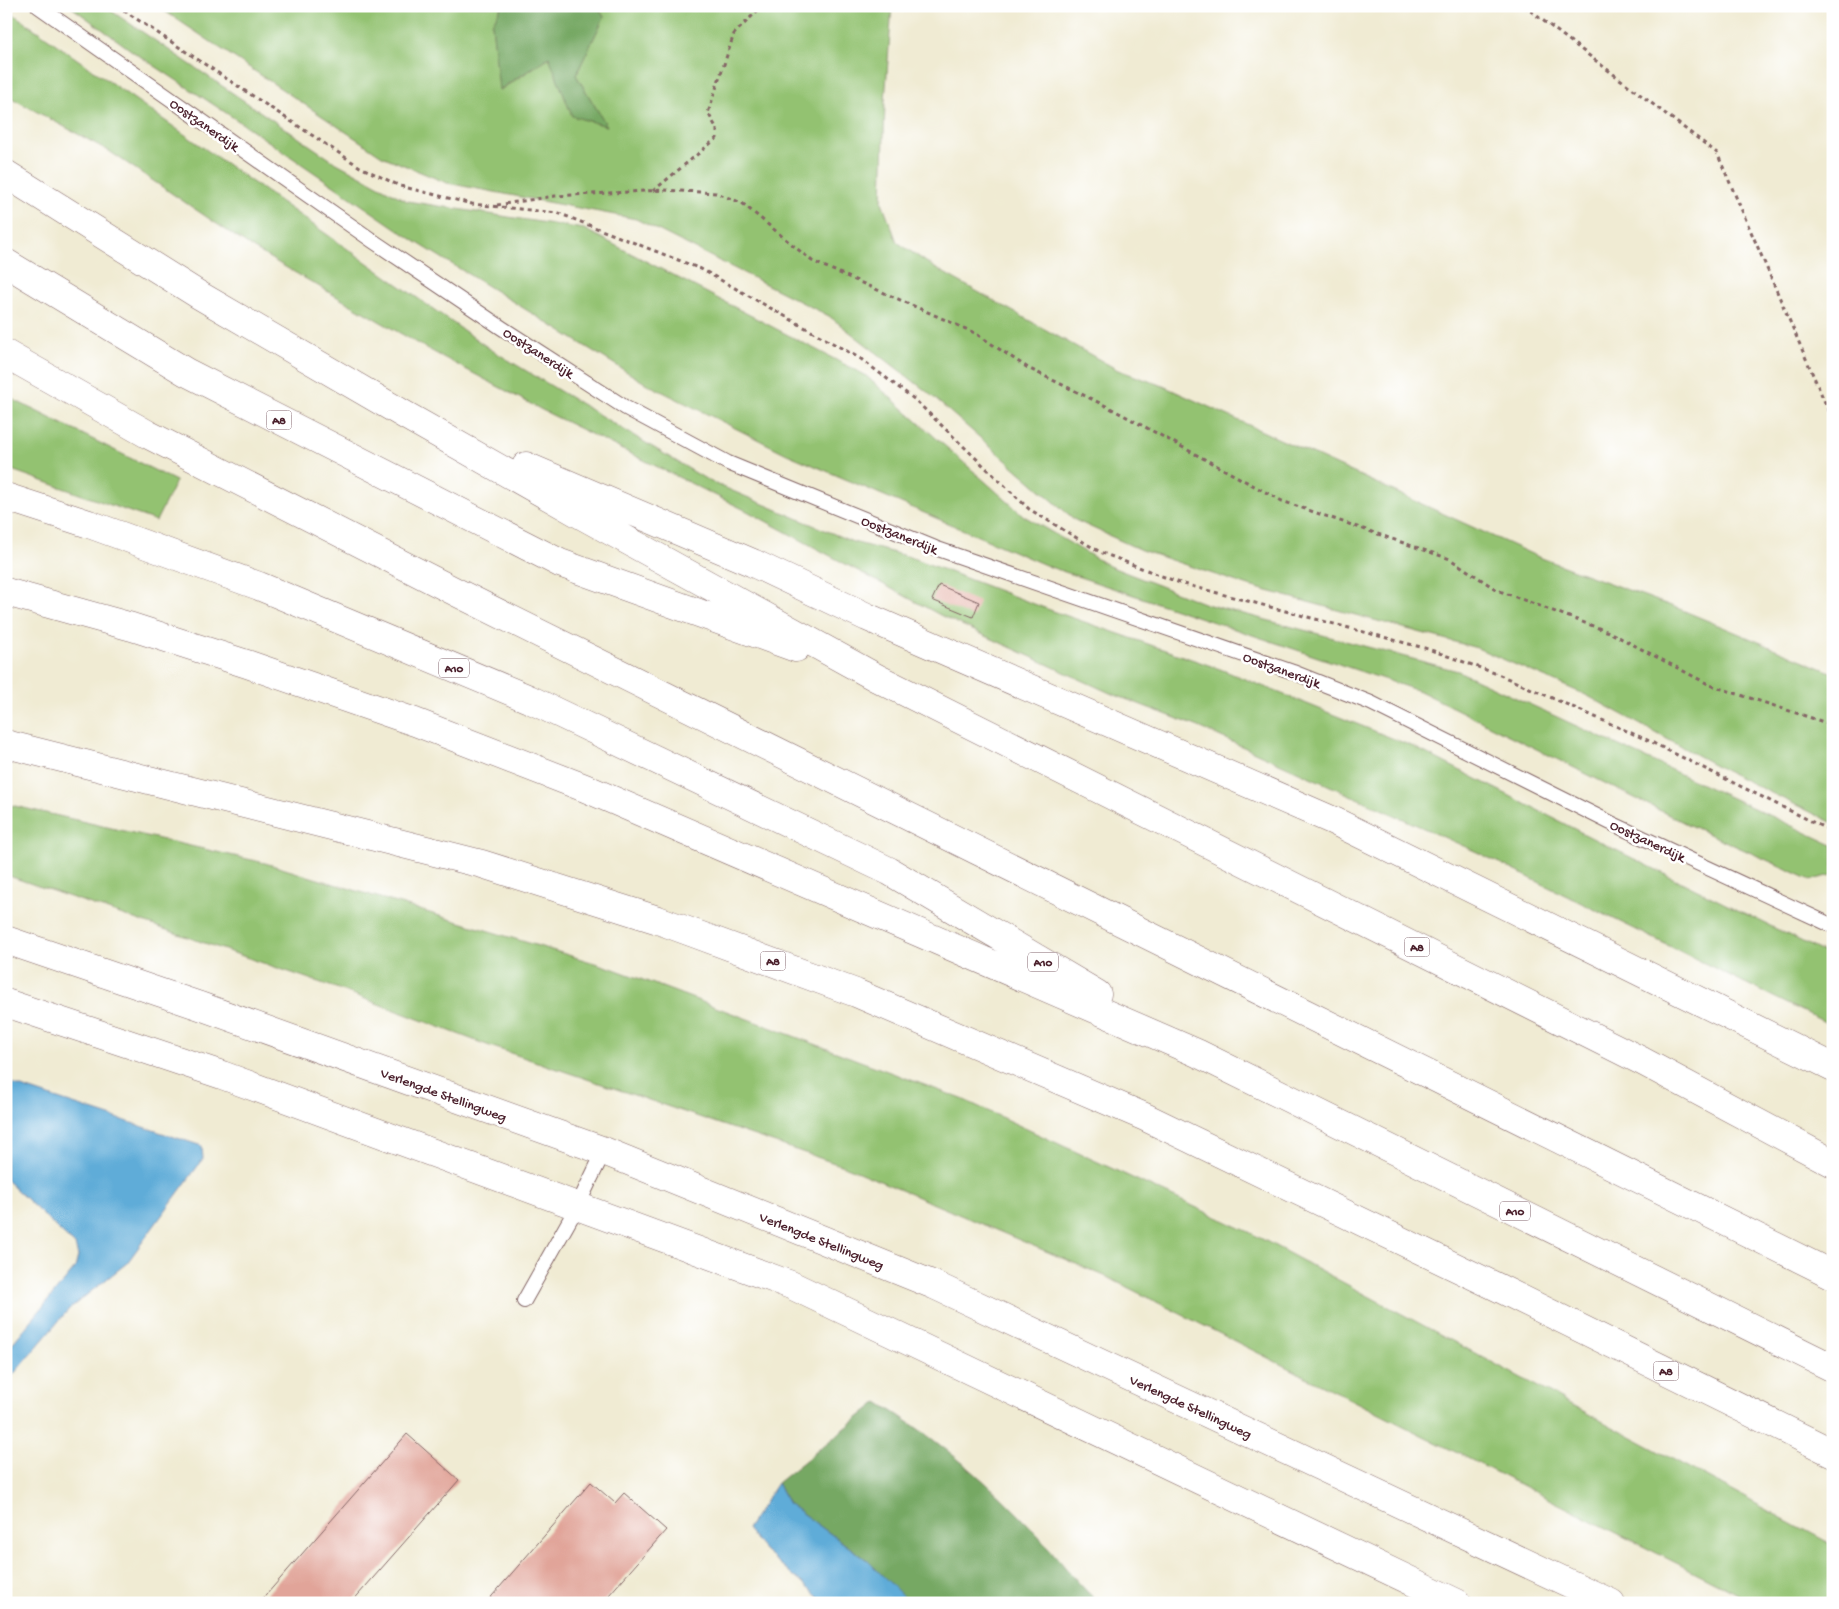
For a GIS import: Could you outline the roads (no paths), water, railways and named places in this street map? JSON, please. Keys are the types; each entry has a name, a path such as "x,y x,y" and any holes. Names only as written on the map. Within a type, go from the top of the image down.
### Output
{"main road":[{"name":"A8","path":"6,174 199,295 405,415 877,678 1642,1061 1833,1163"},
{"name":"A8","path":"6,263 186,372 560,563 877,678"},
{"path":"6,354 149,435 458,593 1833,1275"},
{"name":"A8","path":"405,415 744,559 867,617 1334,820 1833,1067"},
{"name":"A10","path":"6,497 89,524 259,586 529,699 889,871 1197,1053"},
{"name":"A10","path":"6,592 141,630 416,722 593,792 1197,1053 1833,1368"},
{"name":"A8","path":"6,744 482,864 658,920 847,989 1145,1117 1833,1453"},
{"name":"Verlengde Stellingweg","path":"6,940 200,1006 604,1151 934,1286 1611,1603"},
{"path":"6,1003 222,1075 577,1207 791,1284 1458,1603"}],"lane":[{"name":"Oostzanerdijk","path":"38,6 373,241 502,328 626,408 728,463 935,548 1293,672 1371,704 1611,824 1833,926"},
{"path":"524,1301 577,1207 604,1151"}],"water":[{"path":"6,1082 202,1146 203,1159 127,1263 69,1309 6,1383 6,1351 75,1268 78,1256 75,1245 6,1180"},
{"path":"777,1483 789,1504 867,1560 910,1603 825,1603 764,1550 747,1529"}]}
